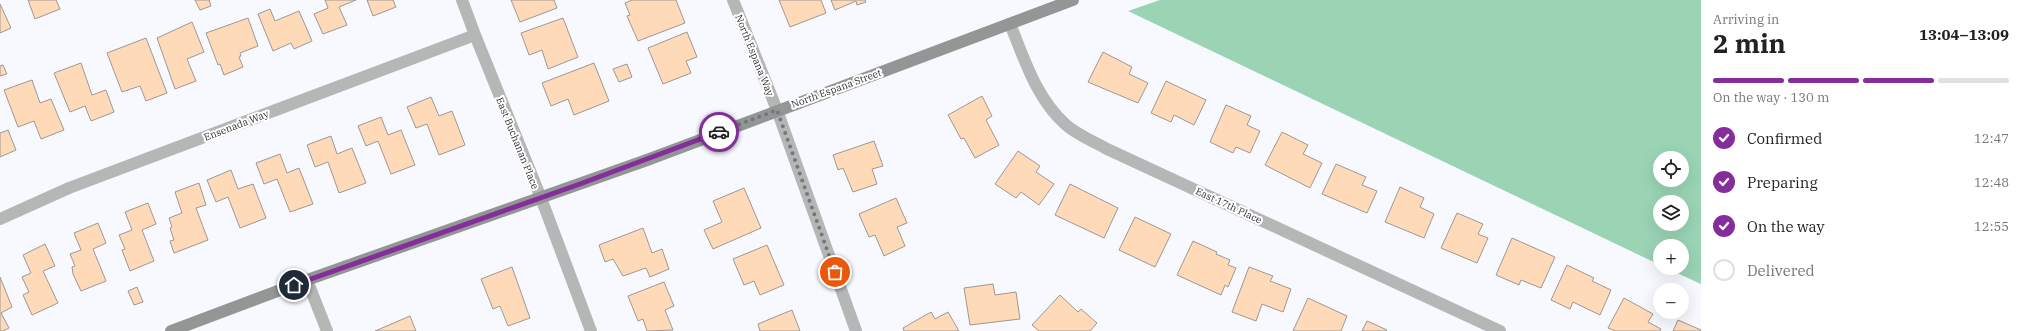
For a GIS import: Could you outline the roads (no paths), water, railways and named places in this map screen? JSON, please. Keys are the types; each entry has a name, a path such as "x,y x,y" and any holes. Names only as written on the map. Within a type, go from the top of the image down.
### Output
{"street":[{"name":"East Buchanan Place","path":"462,0 541,198 591,331"},
{"name":"North Espana Way","path":"733,0 777,110 856,331"},
{"name":"North Espana Street","path":"171,331 307,280 541,198 1073,0"},
{"name":"East 17th Place","path":"1010,24 1026,64 1043,98 1064,123 1074,131 1108,149 1500,331"},
{"name":"Ensenada Way","path":"0,219 69,188 475,35"},
{"path":"307,280 327,331"}]}
